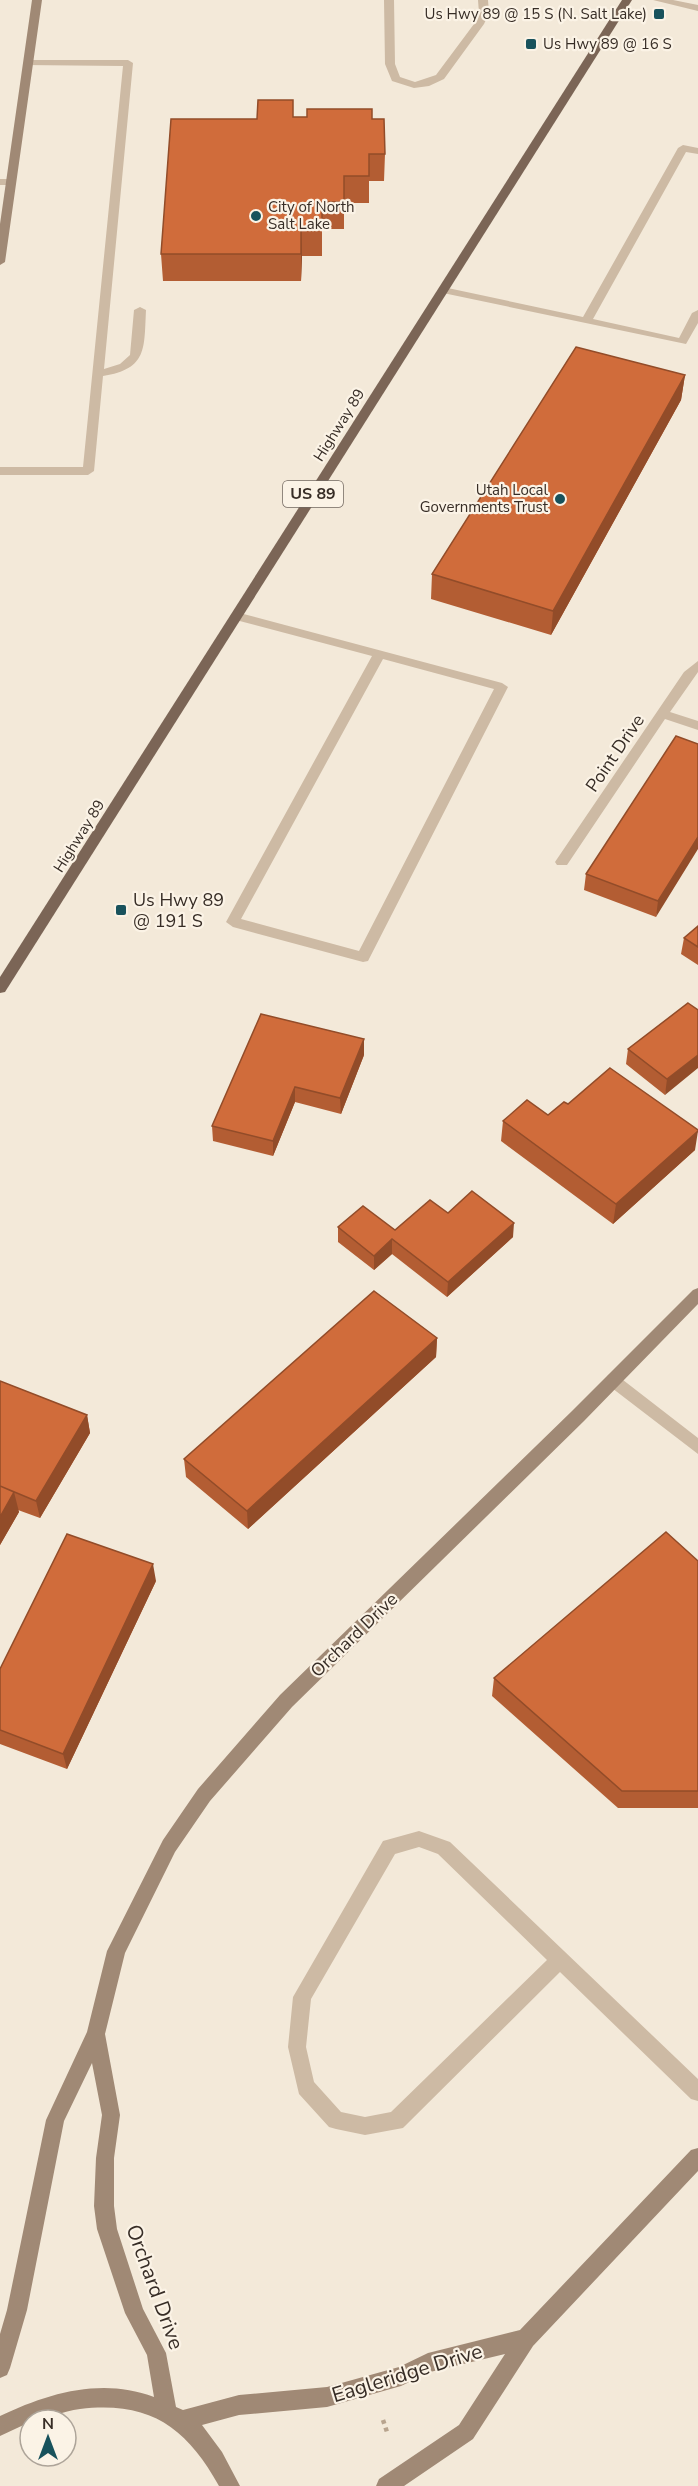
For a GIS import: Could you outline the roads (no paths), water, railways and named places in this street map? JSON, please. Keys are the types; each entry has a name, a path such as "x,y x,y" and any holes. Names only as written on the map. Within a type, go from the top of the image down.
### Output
{"main road":[{"path":"0,262 6,182 37,0"},
{"name":"Highway 89","path":"0,988 627,0"},
{"name":"Orchard Drive","path":"0,2368 17,2310 55,2120 96,2034 116,1951 170,1846 204,1795 286,1701 614,1380 698,1294"},
{"name":"Orchard Drive","path":"96,2034 111,2115 105,2158 104,2206 107,2229 135,2313 156,2354 174,2417"},
{"name":"Eagleridge Drive","path":"386,2486 466,2432 526,2339 698,2157"},
{"name":"Eagleridge Drive","path":"174,2417 239,2405 327,2397 401,2376 428,2363 526,2339"},
{"path":"0,2426 47,2406 74,2400 111,2398 147,2405 174,2417 215,2458 230,2486"}],"street":[{"path":"389,0 391,69 396,79 414,85 434,81 449,68 479,24 484,13 483,0"},
{"path":"658,0 698,8"},
{"path":"0,471 88,471 128,63 28,63"},
{"path":"586,321 683,148 698,151"},
{"path":"443,290 682,342 698,313"},
{"path":"98,373 121,370 133,362 137,351 140,310"},
{"path":"236,616 380,654 502,687 363,957 233,922 380,654"},
{"name":"Point Drive","path":"562,862 688,675 698,665"},
{"path":"663,714 698,726"},
{"path":"614,1380 698,1447"},
{"path":"560,1960 396,2121 365,2127 336,2120 306,2086 297,2047 302,1997 389,1847 419,1839 444,1848 698,2092"}],"place":[{"name":"Us Hwy 89 @ 15 S (N. Salt Lake)","path":"659,14"},
{"name":"Us Hwy 89 @ 16 S","path":"531,44"},
{"name":"City of North Salt Lake","path":"256,216"},
{"name":"Utah Local Governments Trust","path":"560,499"},
{"name":"Us Hwy 89 @ 191 S","path":"121,910"}]}
